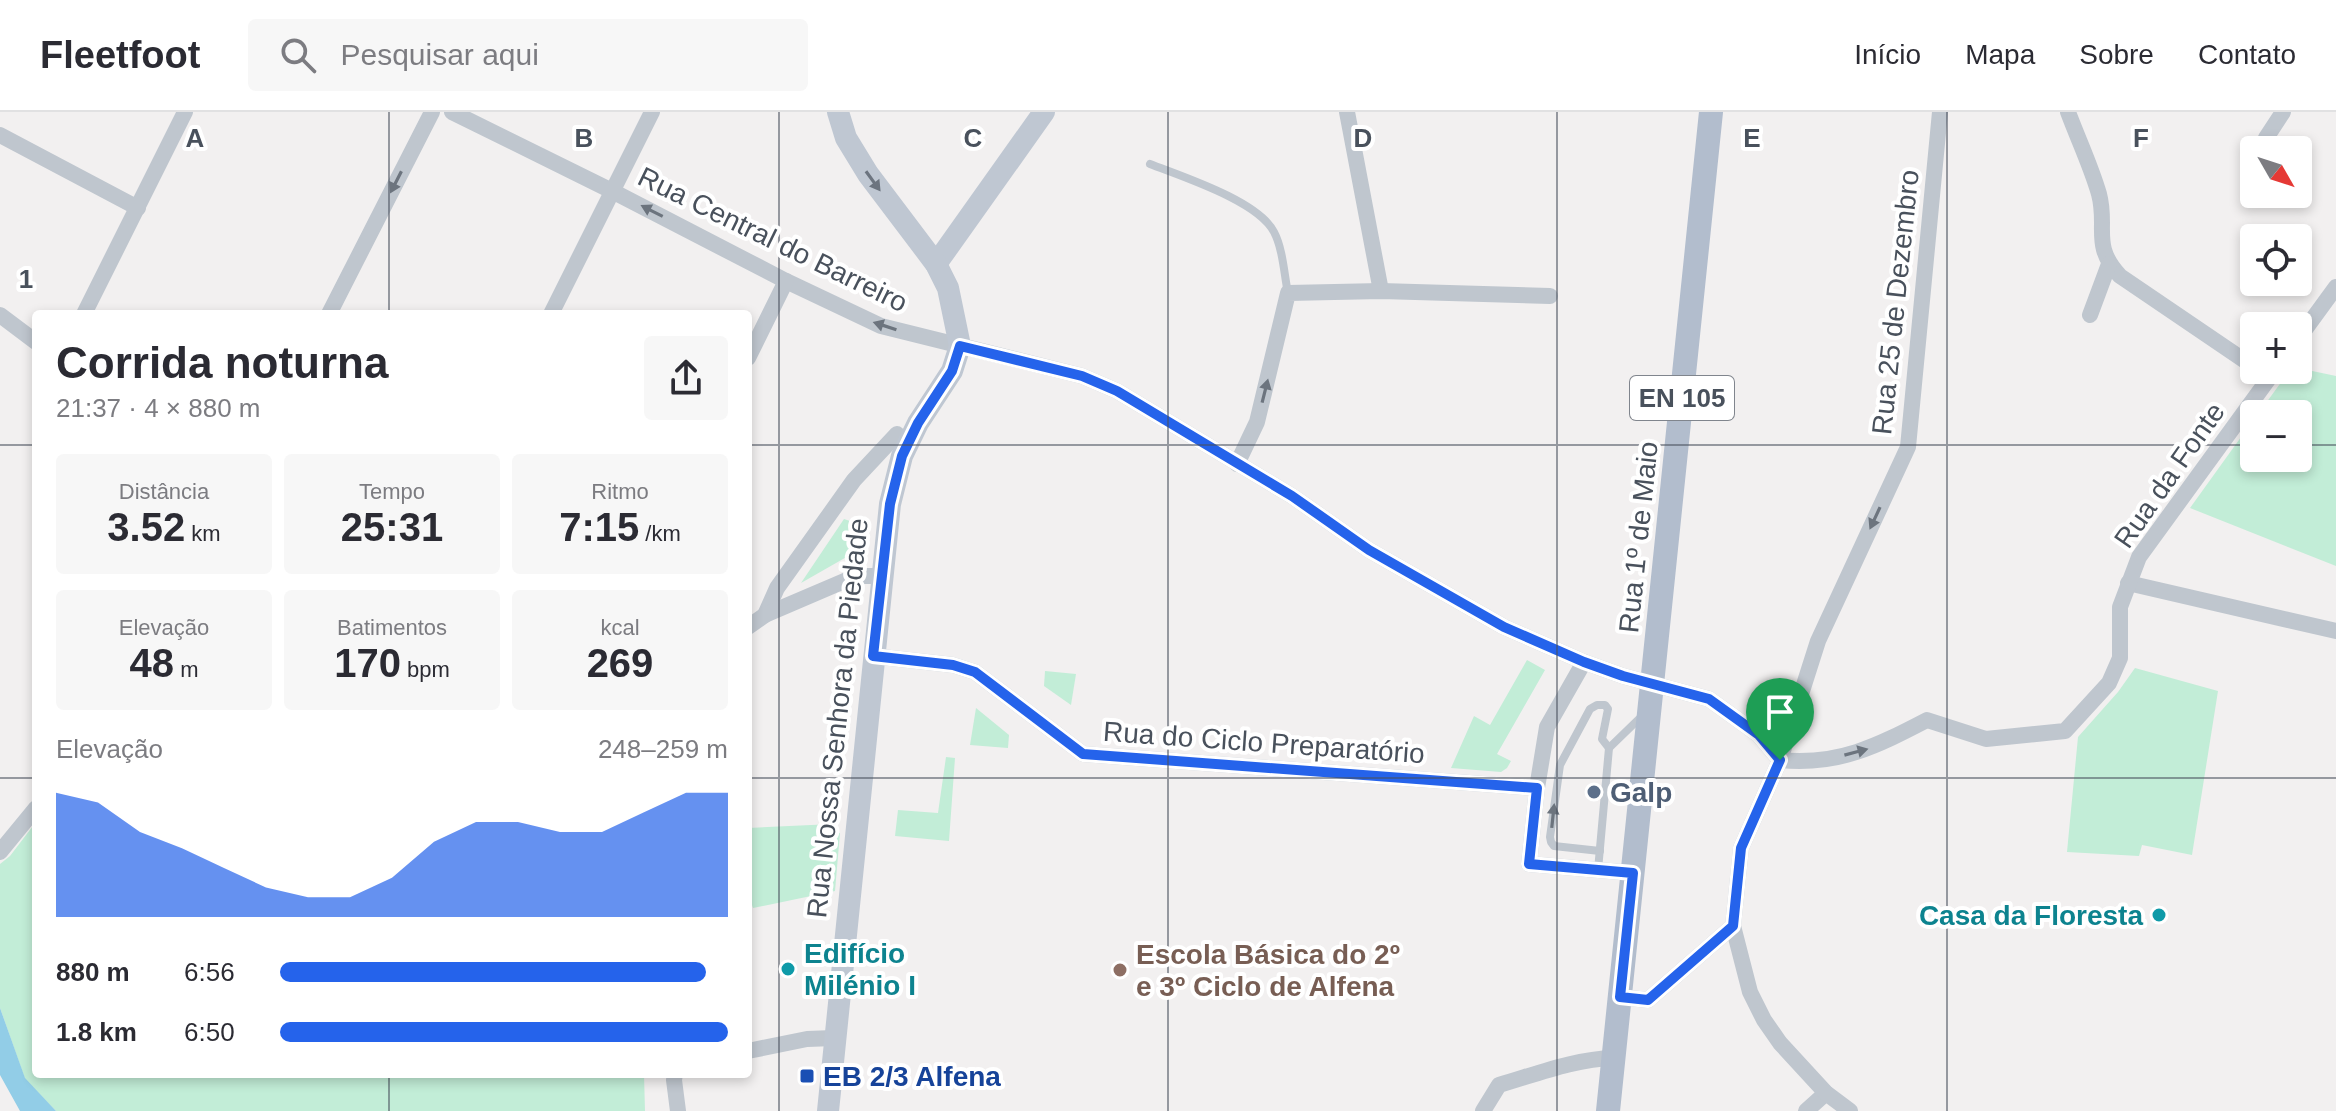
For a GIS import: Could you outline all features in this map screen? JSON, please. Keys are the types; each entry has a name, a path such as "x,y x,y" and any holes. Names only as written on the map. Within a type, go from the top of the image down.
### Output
{"main road":[{"name":"Rua 1º de Maio","path":"1608,1111 1711,112"}],"street":[{"path":"86,310 185,112"},
{"path":"331,310 432,112"},
{"name":"Rua Central do Barreiro","path":"452,112 881,326 1082,376 1117,391 1292,496 1369,550 1504,627 1584,662 1709,699 1759,735 1780,760"},
{"path":"553,310 652,112"},
{"path":"838,112 846,138 868,174 936,264 948,288 960,346"},
{"path":"936,264 1044,112"},
{"path":"1347,112 1381,291"},
{"name":"Rua 25 de Dezembro","path":"1733,926 1741,848 1780,760 1818,641 1908,447 1940,112"},
{"path":"2068,112 2100,196 2101,243 2109,264 2120,276 2240,357"},
{"path":"2267,136 2283,112"},
{"path":"0,135 138,208"},
{"path":"2090,315 2109,264"},
{"path":"752,350 786,281"},
{"path":"2312,320 2335,290"},
{"path":"1237,464 1257,422 1288,293 1381,291 1550,296"},
{"path":"0,315 32,339"},
{"name":"Rua Nossa Senhora da Piedade","path":"828,1111 890,504 902,456 918,423 952,371 960,346"},
{"name":"Rua da Fonte","path":"1780,760 1803,762 1855,753 1927,720 1986,739 2065,731 2109,683 2120,658 2120,607 2139,557 2260,384"},
{"path":"765,615 777,588 854,480 897,434"},
{"path":"752,624 765,615 856,576 881,576"},
{"path":"2128,583 2336,631"},
{"name":"Rua do Ciclo Preparatório","path":"873,656 953,665 975,672 1083,754 1537,788"},
{"path":"1584,662 1547,727 1529,864 1633,873"},
{"path":"0,852 32,813"},
{"path":"1620,997 1648,1000 1733,926 1750,992 1764,1020 1780,1043 1826,1093 1850,1111"},
{"path":"752,1050 807,1039 834,1038"},
{"path":"1483,1111 1499,1085 1574,1062 1614,1058"},
{"path":"674,1078 678,1111"},
{"path":"1806,1111 1826,1093"}],"lane":[{"path":"1150,164 1217,191 1265,219 1276,235 1288,293"},
{"path":"1600,851 1554,846 1550,837 1560,765 1590,709 1597,705 1605,705 1608,709 1602,739 1609,748"},
{"path":"1598,870 1609,748 1650,709"}],"green space":[{"path":"2312,371 2336,376 2336,566 2190,508 2240,438 2240,472 2312,472 2312,400 2268,400 2280,384 2312,384"},
{"path":"844,519 850,521 847,541 853,543 850,555 801,583"},
{"path":"1527,660 1545,670 1497,754 1511,761 1507,768 1501,772 1451,768 1474,716 1490,725"},
{"path":"2135,668 2218,691 2192,855 2142,845 2139,856 2067,852 2078,737"},
{"path":"1045,671 1076,674 1071,705 1044,686"},
{"path":"976,708 1009,735 1008,748 970,745"},
{"path":"946,757 955,758 949,841 895,836 898,810 938,813"},
{"path":"833,824 832,832 840,833 835,891 753,908 752,828"},
{"path":"32,827 32,1078 644,1078 645,1111 56,1111 25,1079 0,1008 0,864"}],"water":[{"path":"0,1008 25,1078 56,1111 20,1111 0,1075"}],"place":[{"name":"Galp","path":"1594,792"},
{"name":"Casa da Floresta","path":"2159,915"},
{"name":"Edifício Milénio I","path":"788,969"},
{"name":"Escola Básica do 2º e 3º Ciclo de Alfena","path":"1120,970"},
{"name":"EB 2/3 Alfena","path":"807,1076"}],"route":[{"path":"960,346 1082,376 1117,391 1292,496 1369,550 1504,627 1623,676 1709,699 1759,735 1780,760 1741,848 1733,926 1648,1000 1620,997 1633,873 1529,864 1537,788 1083,754 975,672 953,665 873,656 890,504 902,456 918,423 952,371 960,346"}]}
